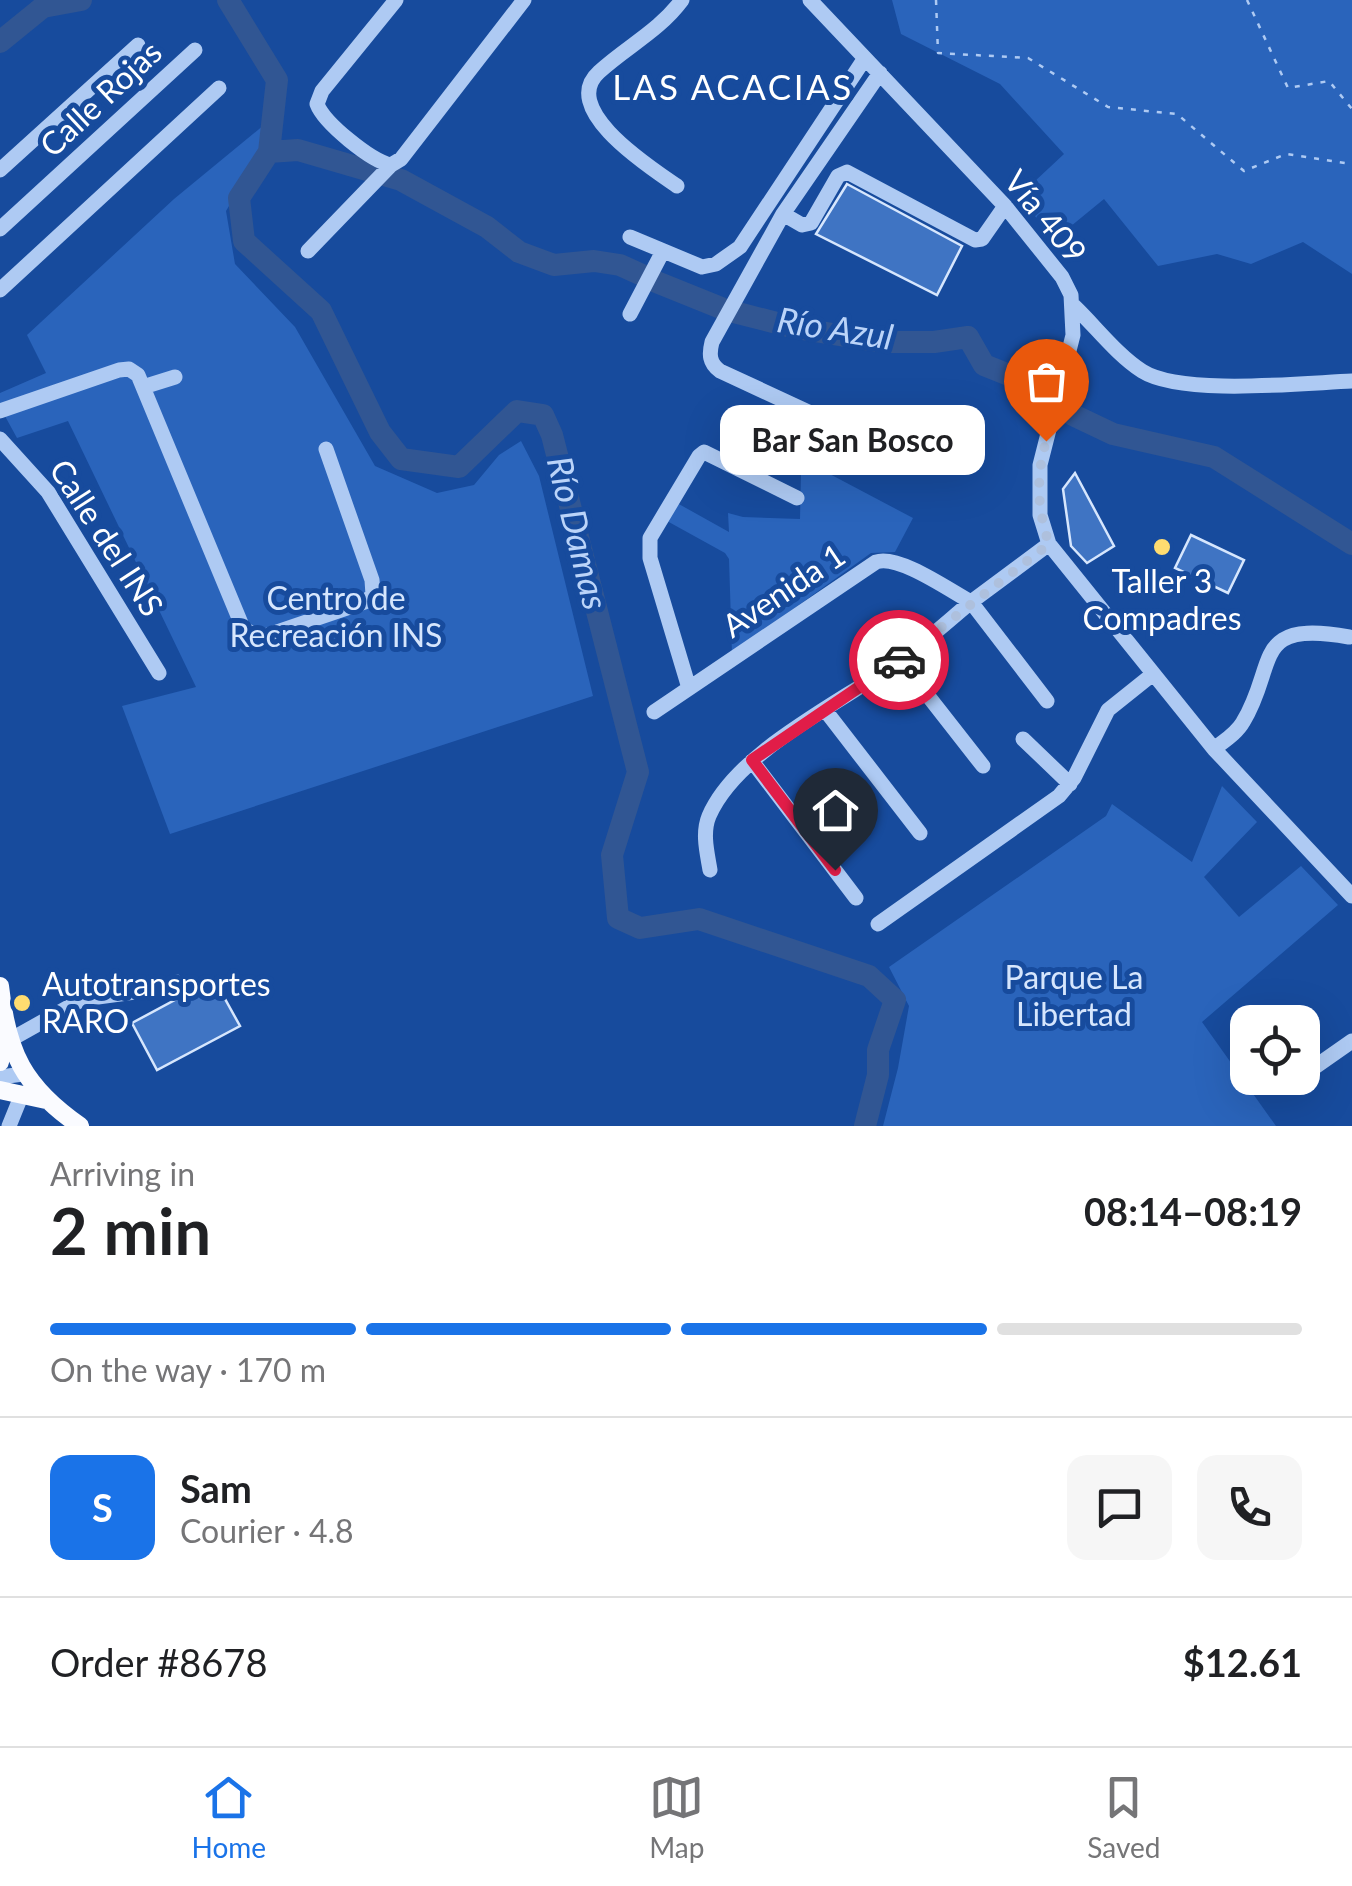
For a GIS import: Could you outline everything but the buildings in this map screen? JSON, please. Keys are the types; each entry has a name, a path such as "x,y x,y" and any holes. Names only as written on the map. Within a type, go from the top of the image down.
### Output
{"main road":[{"path":"0,986 6,1031 23,1074 46,1100 80,1126"},
{"path":"0,1062 6,1031"},
{"path":"0,1090 46,1100"}],"street":[{"path":"384,172 378,162 322,117 318,104 322,92 396,0"},
{"path":"308,251 400,159 524,0"},
{"path":"678,186 627,151 594,112 587,98 587,86 597,73 653,32 682,0"},
{"name":"Vía 409","path":"810,0 1005,206 1062,276 1074,306 1073,335 1040,465 1040,515 1049,544 1214,749 1352,896"},
{"path":"0,170 138,45"},
{"name":"Calle Rojas","path":"0,229 195,50"},
{"path":"630,237 702,267 710,267 740,247 865,58"},
{"path":"880,73 783,214 709,352 713,366 897,453"},
{"path":"0,290 220,88"},
{"path":"783,214 802,225 811,223 838,176 848,172 976,240 982,239 1005,206"},
{"path":"630,314 663,252"},
{"path":"1074,306 1141,370 1158,378 1234,384 1352,381"},
{"path":"0,411 120,370 134,372 243,628 259,638 365,602 373,595 372,580 326,449"},
{"path":"143,387 175,377"},
{"name":"Calle del INS","path":"0,438 48,492 159,673"},
{"path":"689,688 650,558 650,538 704,452 797,498"},
{"path":"710,870 705,838 707,819 726,787 752,760 900,660 1049,544"},
{"name":"Avenida 1","path":"654,712 882,560 896,562 970,602"},
{"path":"970,602 1047,701"},
{"path":"1214,749 1240,728 1247,717 1272,650 1310,632 1349,637"},
{"path":"900,660 983,766"},
{"path":"878,924 1059,796 1070,784 1108,710 1153,674"},
{"path":"825,710 920,833"},
{"path":"1023,739 1070,784"},
{"path":"752,760 856,898"},
{"path":"6,1031 82,999 157,989 177,982"},
{"path":"1320,1064 1352,1041"},
{"path":"0,1077 23,1074"},
{"path":"9,1126 22,1094"}],"path":[{"path":"936,0 938,53 1028,58 1108,108 1177,114 1244,171 1286,154 1352,164"},
{"path":"1247,0 1288,88 1329,81 1352,109"}],"green space":[{"path":"892,0 1352,0 1352,274 1303,242 1251,264 1217,254 1158,266 1104,199 1054,240 1019,196 1064,154 1000,84 901,34"},
{"name":"Centro de Recreación INS","path":"264,125 262,150 226,211 235,264 295,327 375,466 437,493 474,485 499,455 521,441 539,476 593,696 170,834 122,706 196,687 68,421 17,438 0,407 0,393 46,373 27,335 174,199"},
{"path":"807,462 913,518 895,552 871,553 732,653 729,559 725,553 667,521 677,503 729,532 728,513 800,519 801,474"},
{"name":"Parque La Libertad","path":"1222,786 1257,822 1204,877 1239,917 1301,866 1338,905 1202,1022 1230,1061 1230,1095 1254,1095 1276,1126 883,1126 909,1006 889,967 1106,816 1112,804 1192,862"}],"waterway":[{"name":"Río Damas","path":"0,42 43,7 81,0"},
{"name":"Río Damas","path":"228,0 277,80 269,152 239,198 244,241 321,311 380,432 401,459 459,467 517,411 543,415 552,435 638,772 612,855 618,918 640,928 699,919 869,976 895,1000 878,1050 878,1075 865,1126"},
{"name":"Río Azul","path":"269,152 298,150 401,180 487,227 519,252 554,265 594,261 620,265 642,275"},
{"name":"Río Azul","path":"654,281 721,308"},
{"name":"Río Azul","path":"734,312 796,328 882,342 934,342 968,337 984,365 1041,388 1073,415 1113,434 1214,457 1352,544"}],"way so far":[{"path":"899,660 1049,544 1040,515 1038,490 1046,441"}],"place":[{"name":"Bar San Bosco","path":"1046,441"},
{"name":"Taller 3 Compadres","path":"1162,547"},
{"name":"Autotransportes RARO","path":"22,1003"}],"district":[{"name":"LAS ACACIAS","path":"733,88"}],"route":[{"path":"835,870 752,760 899,660"}]}
